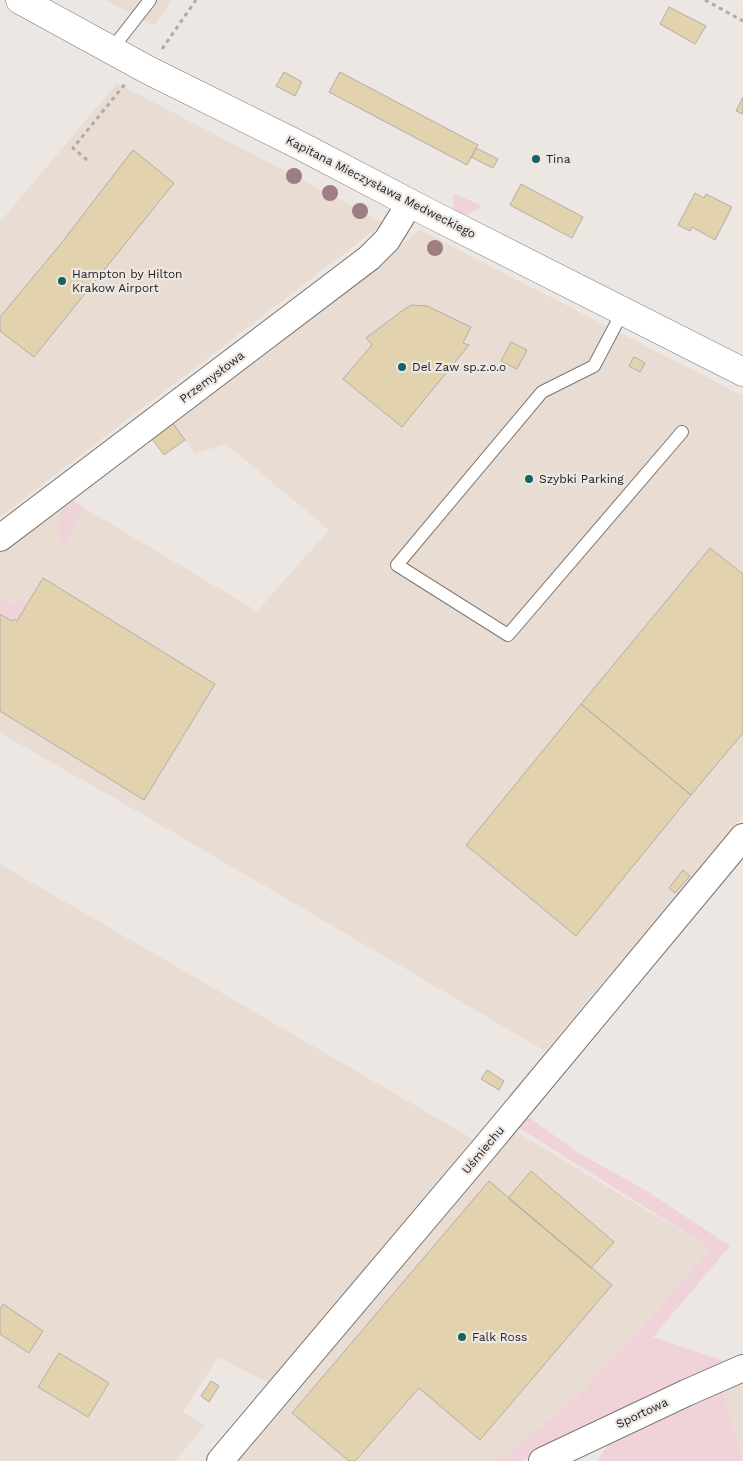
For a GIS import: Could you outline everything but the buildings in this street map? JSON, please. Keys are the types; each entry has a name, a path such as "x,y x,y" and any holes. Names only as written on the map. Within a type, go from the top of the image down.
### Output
{"main road":[{"name":"Kapitana Mieczysława Medweckiego","path":"20,0 111,50 138,75 299,145 743,372"}],"street":[{"name":"Przemysłowa","path":"0,538 369,258 387,240 410,203"},
{"name":"Uśmiechu","path":"220,1461 487,1145 743,837"},
{"name":"Sportowa","path":"542,1461 743,1368"}],"lane":[{"path":"111,50 150,0"},
{"path":"623,311 594,366 542,392 397,565 508,634 682,432"}],"path":[{"path":"87,160 73,148 138,75 196,0"},
{"path":"706,0 743,20"}],"shaded area":[{"path":"105,0 172,0 154,26"},
{"path":"117,83 384,223 0,517 0,222"},
{"path":"453,193 482,206 467,215 454,211"},
{"path":"420,230 743,396 743,816 545,1051 142,814 0,733 0,553 68,498 257,611 329,530 226,444 195,454 171,421 380,263"},
{"path":"68,498 84,508 63,545 58,520"},
{"path":"0,598 15,607 20,599 27,604 17,621 14,619 12,621 0,614"},
{"path":"0,864 473,1139 273,1385 218,1357 183,1412 205,1425 175,1461 0,1461"},
{"path":"524,1114 582,1155 642,1188 730,1246 653,1337 727,1362 522,1461 499,1461 578,1396 640,1330 710,1248 516,1126"},
{"path":"513,1130 710,1248 640,1330 578,1396 499,1461 233,1461"},
{"path":"743,1383 743,1460 723,1392"},
{"path":"723,1392 743,1461 599,1461 598,1459 609,1444"}],"place":[{"name":"Tina","path":"536,159"},
{"name":"Hampton by Hilton Krakow Airport","path":"62,281"},
{"name":"Del Zaw sp.z.o.o","path":"402,367"},
{"name":"Szybki Parking","path":"529,479"},
{"name":"Falk Ross","path":"462,1337"}]}
